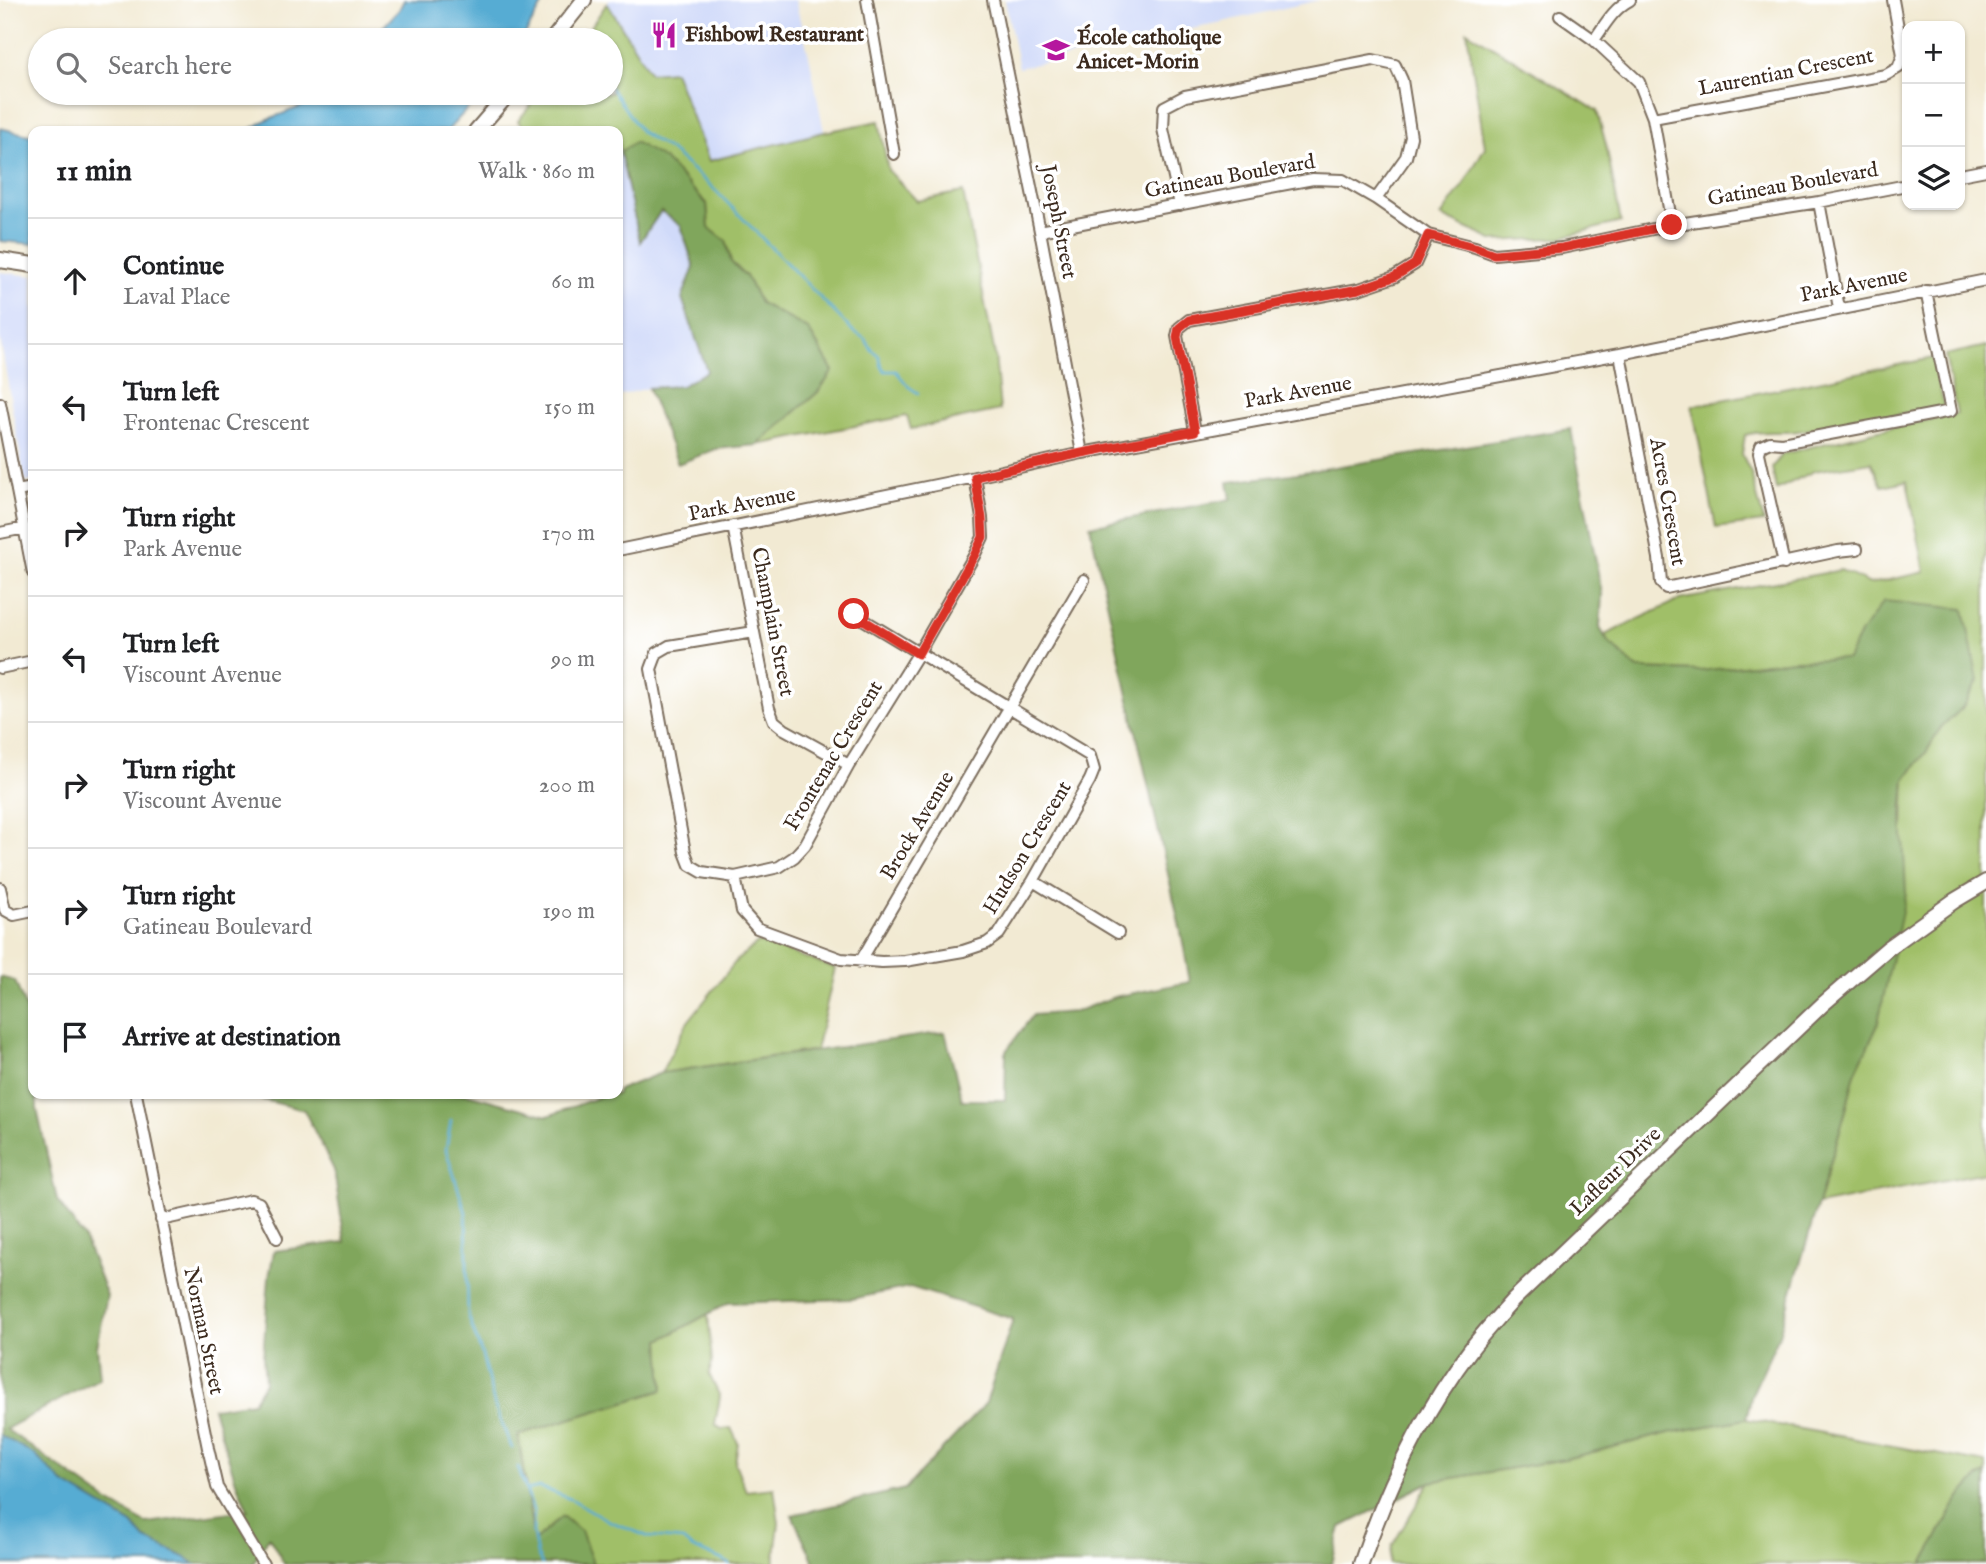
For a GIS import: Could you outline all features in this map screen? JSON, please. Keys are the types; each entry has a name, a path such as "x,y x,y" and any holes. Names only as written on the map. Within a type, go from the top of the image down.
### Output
{"main road":[{"path":"562,28 584,0"},
{"path":"480,126 499,105"},
{"path":"0,260 28,264"},
{"name":"Lafleur Drive","path":"1361,1564 1379,1512 1406,1453 1426,1418 1472,1348 1513,1300 1823,1004 1887,949 1954,901 1986,883"}],"street":[{"path":"867,0 894,154"},
{"name":"Joseph Street","path":"993,0 1082,453"},
{"path":"1594,40 1611,15 1630,0"},
{"name":"Laurentian Crescent","path":"1653,118 1886,75 1898,68 1903,55 1893,0"},
{"path":"1560,16 1594,40 1639,82 1653,118 1672,225"},
{"path":"1180,205 1163,128 1164,107 1185,96 1373,60 1395,65 1402,80 1411,137 1406,157 1376,199"},
{"path":"1965,174 1986,170"},
{"name":"Gatineau Boulevard","path":"1040,231 1313,179 1343,180 1428,235 1494,254 1562,248 1672,225 1902,186"},
{"path":"1819,202 1839,308"},
{"path":"1195,431 1177,337 1179,328 1189,320 1359,289 1394,277 1415,264 1428,235"},
{"name":"Park Avenue","path":"623,549 1082,453 1620,354 1986,280"},
{"path":"1784,564 1759,453 1761,446 1770,442 1782,443 1951,411 1927,291"},
{"name":"Acres Crescent","path":"1620,354 1659,558 1661,583 1666,588 1857,549"},
{"path":"0,403 28,545"},
{"name":"Frontenac Crescent","path":"754,632 669,646 657,653 651,669 685,852 690,865 702,872 735,877 779,867 794,858 805,845 849,765 918,654 983,537 975,477"},
{"path":"17,491 28,489"},
{"name":"Champlain Street","path":"733,526 769,708 774,721 849,765"},
{"path":"0,533 25,528"},
{"name":"Brock Avenue","path":"860,962 1083,580"},
{"name":"Hudson Crescent","path":"735,877 742,911 757,928 841,959 860,962 905,961 963,951 987,943 999,934 1033,881 1090,780 1094,769 1090,757 854,614"},
{"path":"0,668 28,662"},
{"path":"1033,881 1118,933"},
{"path":"0,888 5,910 14,915 28,912"},
{"name":"Norman Street","path":"137,1099 218,1487 263,1564"},
{"path":"161,1220 251,1200 259,1203 276,1238"}],"shaded area":[{"path":"610,0 795,0 824,132 709,161 650,74 607,3"},
{"name":"École catholique Anicet-Morin","path":"1005,0 1320,0 1019,68"},
{"path":"623,164 640,241 661,211 681,225 694,267 683,298 707,371 681,386 648,388 623,395"},
{"path":"0,272 28,275 28,482 25,482 0,338"}],"green space":[{"path":"607,3 622,28 590,28"},
{"path":"623,29 650,73 674,71 709,161 879,121 888,170 917,201 963,192 995,355 1000,410 911,429 907,416 757,445 818,392 833,371 808,329 760,303 746,276 731,262 726,241 709,228 707,203 635,142 623,150 623,126 522,126 518,121 531,105 623,105"},
{"path":"1467,31 1597,111 1621,222 1558,238 1494,241 1441,216 1464,184 1485,147"},
{"path":"635,142 664,159 707,204 709,228 726,241 731,262 746,276 760,303 808,329 833,371 818,392 757,445 716,449 678,464 648,388 681,386 707,371 682,298 694,267 681,226 661,211 640,242 623,166 623,150"},
{"path":"1986,346 1986,1172 1818,1205 1855,1073 1877,1027 1903,831 1905,779 1927,751 1939,730 1962,708 1848,660 1794,660 1700,671 1638,669 1608,642 1605,635 1679,600 1841,570 1870,584 1925,572 1907,481 1882,486 1871,462 1814,471 1776,490 1772,467 1783,454 1957,414 1945,355"},
{"path":"1933,358 1944,406 1817,429 1745,435 1742,454 1751,473 1764,522 1716,528 1692,406"},
{"path":"1571,429 1602,594 1600,628 1608,642 1638,669 1700,671 1794,660 1847,659 1860,634 1884,601 1964,609 1978,681 1962,708 1939,730 1927,751 1905,779 1902,815 1906,893 1877,1027 1855,1073 1778,1338 1752,1394 1746,1419 1669,1433 1565,1459 1430,1482 1341,1527 1332,1564 815,1564 792,1515 905,1489 986,1403 1013,1319 910,1287 851,1299 728,1303 660,1340 663,1390 518,1435 534,1541 562,1516 581,1531 593,1564 284,1564 269,1537 253,1564 195,1564 145,1539 132,1524 62,1482 35,1455 0,1435 0,977 15,981 28,1014 28,1099 37,1099 57,1200 84,1238 107,1296 97,1347 100,1378 6,1429 107,1501 146,1523 248,1510 236,1482 213,1408 253,1402 265,1382 263,1357 269,1277 274,1251 345,1242 334,1170 304,1110 261,1099 485,1099 548,1116 594,1099 623,1099 623,1088 661,1073 945,1032 962,1100 1005,1100 1006,1051 1033,1015 1075,1012 1114,997 1190,982 1090,526 1231,499 1228,482"},
{"path":"759,942 835,968 816,1050 661,1073 687,1023 737,960"},
{"path":"708,1314 712,1362 709,1374 720,1397 715,1424 721,1429 731,1428 738,1443 735,1463 746,1491 774,1488 779,1523 774,1564 593,1564 581,1531 535,1543 518,1435 663,1390 660,1340"},
{"path":"1746,1419 1986,1463 1986,1474 1978,1477 1922,1564 1389,1564 1392,1546 1430,1482 1565,1459 1669,1433"},
{"path":"1986,1474 1986,1564 1922,1564 1958,1501 1976,1480"}],"water":[{"path":"404,0 545,0 529,28 382,28 399,10"},
{"path":"306,105 471,105 452,126 256,126"},
{"path":"0,128 28,135 28,244 0,241"},
{"path":"0,1435 35,1455 62,1482 132,1524 145,1539 195,1564 2,1564"}],"waterway":[{"path":"623,105 641,132 671,151 710,185 852,330 865,339 879,356 885,371 896,371 909,387 918,393"},
{"path":"451,1120 446,1150 466,1213 468,1315 482,1355 495,1407 512,1448"},
{"path":"518,1467 534,1512 533,1533 537,1555 542,1564"},
{"path":"526,1490 540,1487 573,1500 607,1520 649,1537 683,1540 691,1547 729,1564"}],"place":[{"name":"Fishbowl Restaurant","path":"664,35"},
{"name":"École catholique Anicet-Morin","path":"1056,50"}],"route":[{"path":"854,614 918,654 983,537 975,477 1195,431 1177,337 1179,328 1189,320 1359,289 1394,277 1415,264 1428,235 1494,254 1562,248 1672,225"}]}
